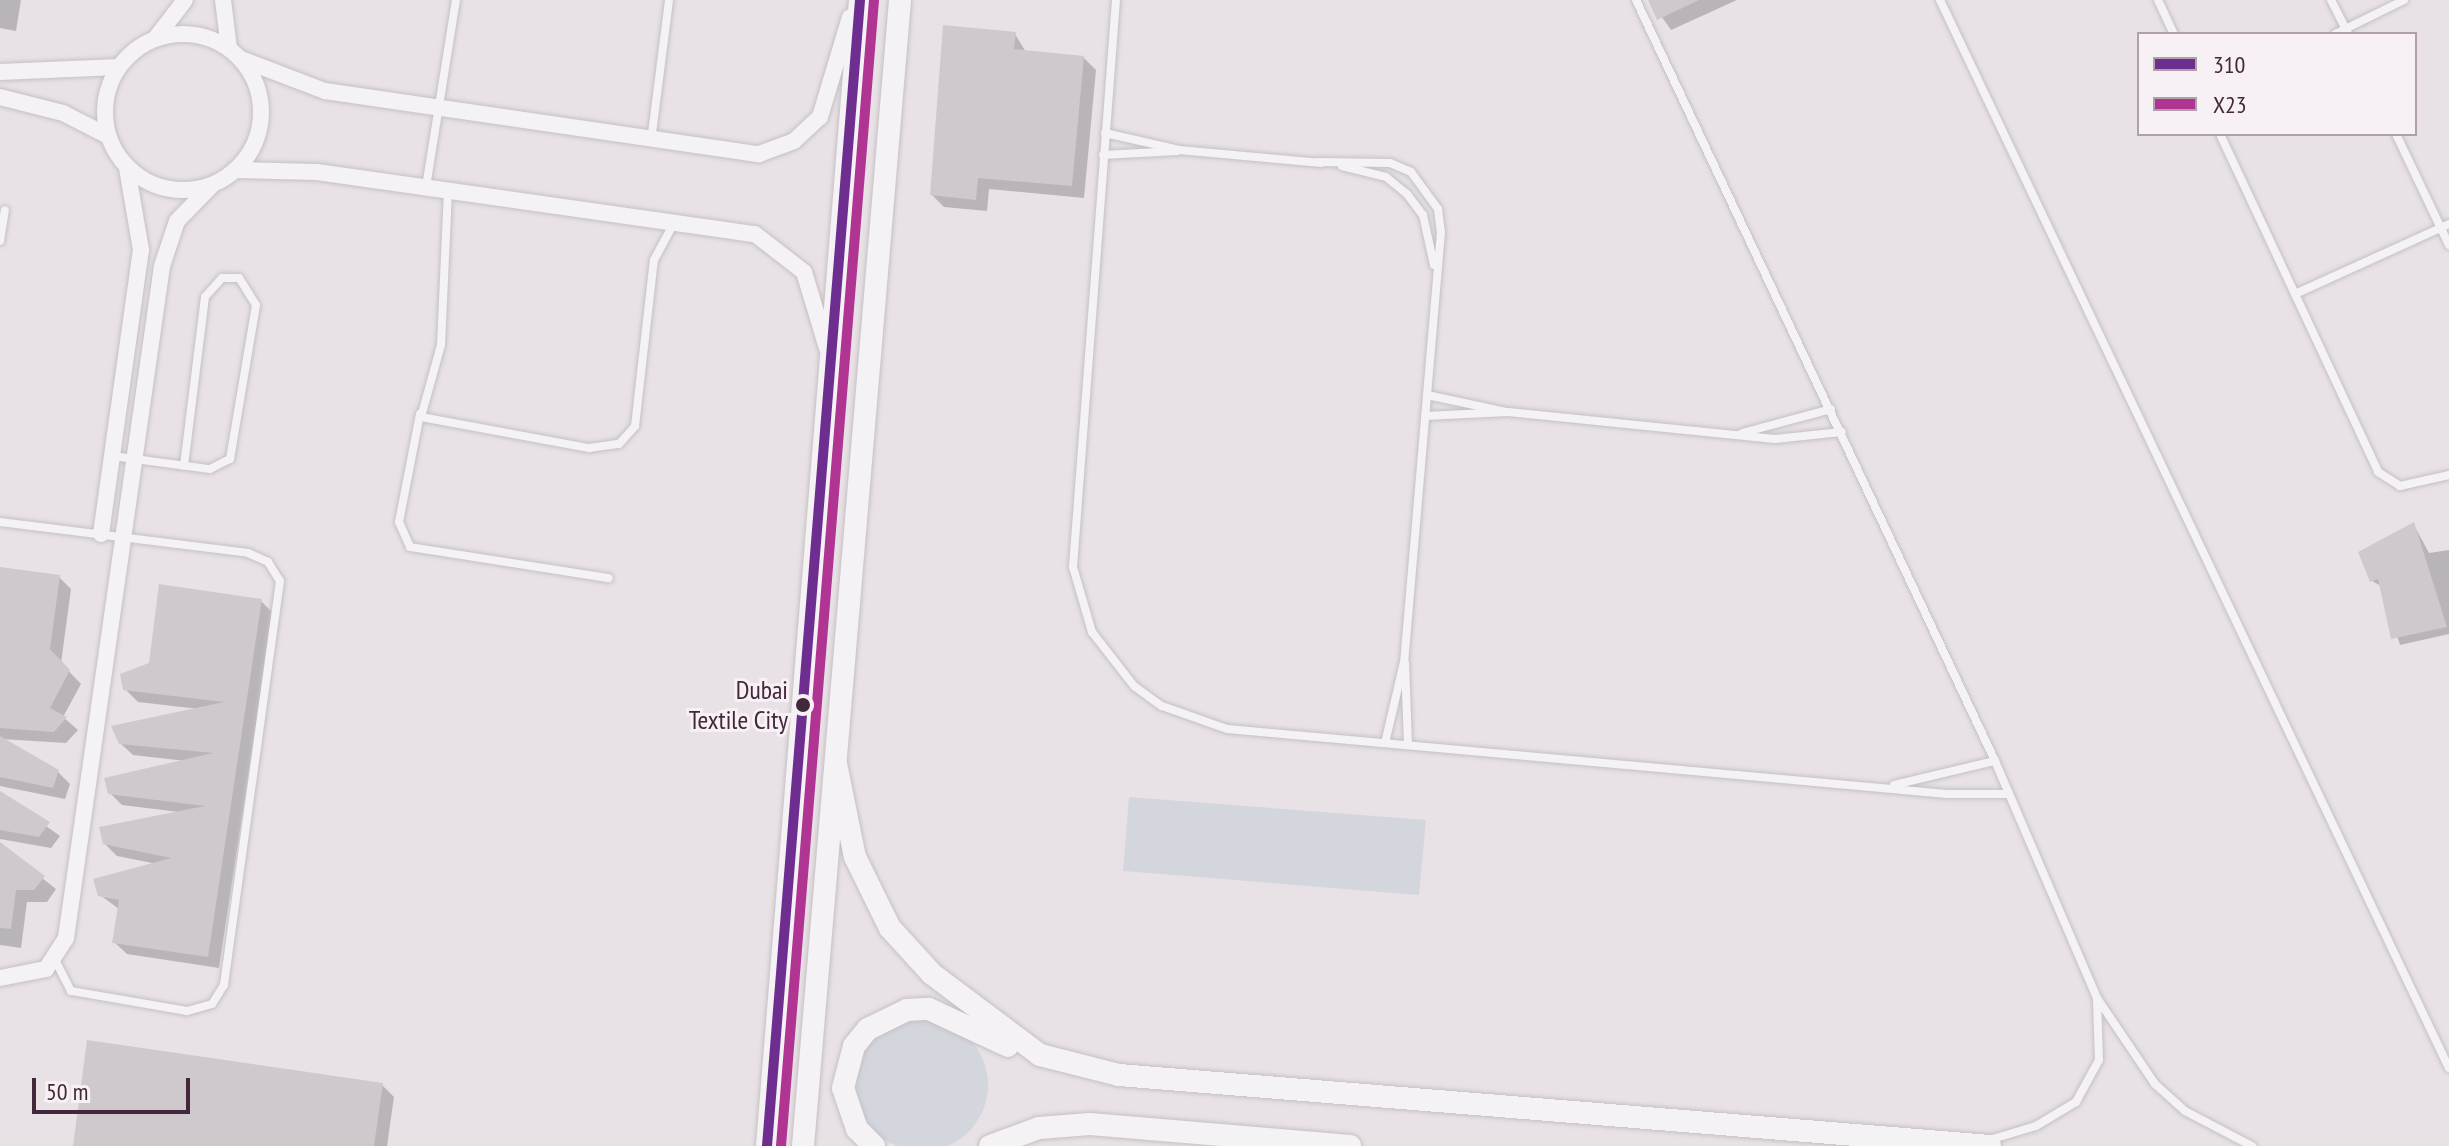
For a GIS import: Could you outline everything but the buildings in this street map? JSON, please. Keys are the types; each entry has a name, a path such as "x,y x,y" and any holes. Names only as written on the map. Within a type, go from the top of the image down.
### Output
{"street":[{"path":"101,534 141,250 127,168 108,136 105,100 119,67 155,39 185,0"},
{"path":"0,978 35,975 55,960 66,938 165,252 182,214 212,185 237,170 262,116 235,54 223,0"},
{"path":"155,39 193,35 303,87 741,155 794,141 830,101 854,0"},
{"path":"767,1146 834,377 860,0"},
{"path":"803,1146 900,0"},
{"path":"108,136 63,113 4,98 5,73 119,67"},
{"path":"127,168 176,191 212,185"},
{"path":"237,170 426,187 676,220 755,234 794,260 817,300 834,377"},
{"path":"836,764 855,857 890,928 932,974 1040,1055"},
{"path":"874,1146 857,1129 843,1088 854,1046 886,1017 929,1009 1040,1055 1119,1075 1981,1145"},
{"path":"970,1146 1039,1128 1116,1125 1350,1146"},
{"path":"990,1146 1039,1128"}],"lane":[{"path":"426,187 435,107 456,0"},
{"path":"651,141 669,0"},
{"path":"1116,0 1073,532 1079,600 1092,632 1134,686 1194,720 1385,743 2009,794"},
{"path":"1636,0 1995,761 2097,998 2155,1084 2185,1111 2252,1146"},
{"path":"1940,0 2449,1068"},
{"path":"2158,0 2173,32"},
{"path":"2331,0 2346,31 2404,0"},
{"path":"1105,133 1179,150 1318,162 1390,163 1428,188 1441,232 1404,662 1408,745"},
{"path":"2221,136 2378,472 2400,486 2449,475"},
{"path":"2397,136 2445,226 2449,245"},
{"path":"1103,155 1179,150"},
{"path":"1318,162 1386,177 1407,194 1423,215 1435,278"},
{"path":"448,190 441,345 420,414 399,522 410,547 609,578"},
{"path":"0,241 5,210"},
{"path":"420,414 436,425 589,448 619,444 639,408 654,260 676,220"},
{"path":"2295,294 2445,226"},
{"path":"112,456 184,466 218,468 233,453 256,305 239,278 214,282 205,297 184,466"},
{"path":"1427,395 1508,412 1792,439 1842,432"},
{"path":"1741,433 1831,409"},
{"path":"1425,416 1508,412"},
{"path":"0,522 259,556 280,581 224,985 212,1004 172,1009 71,991 55,960"},
{"path":"1385,743 1404,662"},
{"path":"1885,786 1995,761"},
{"path":"1981,1145 2036,1126 2076,1102 2099,1060 2097,998"}],"shaded area":[{"path":"1129,797 1426,820 1419,895 1123,871"},
{"path":"909,1020 935,1020 959,1030 977,1048 987,1072 987,1098 977,1122 959,1140 944,1147 900,1147 885,1140 867,1122 857,1098 857,1072 867,1048 885,1030"}],"transit line":[{"name":"310","path":"767,1146 860,0"},
{"name":"X23","path":"781,1146 874,1"}],"place":[{"name":"Dubai Textile City","path":"803,705"}]}
